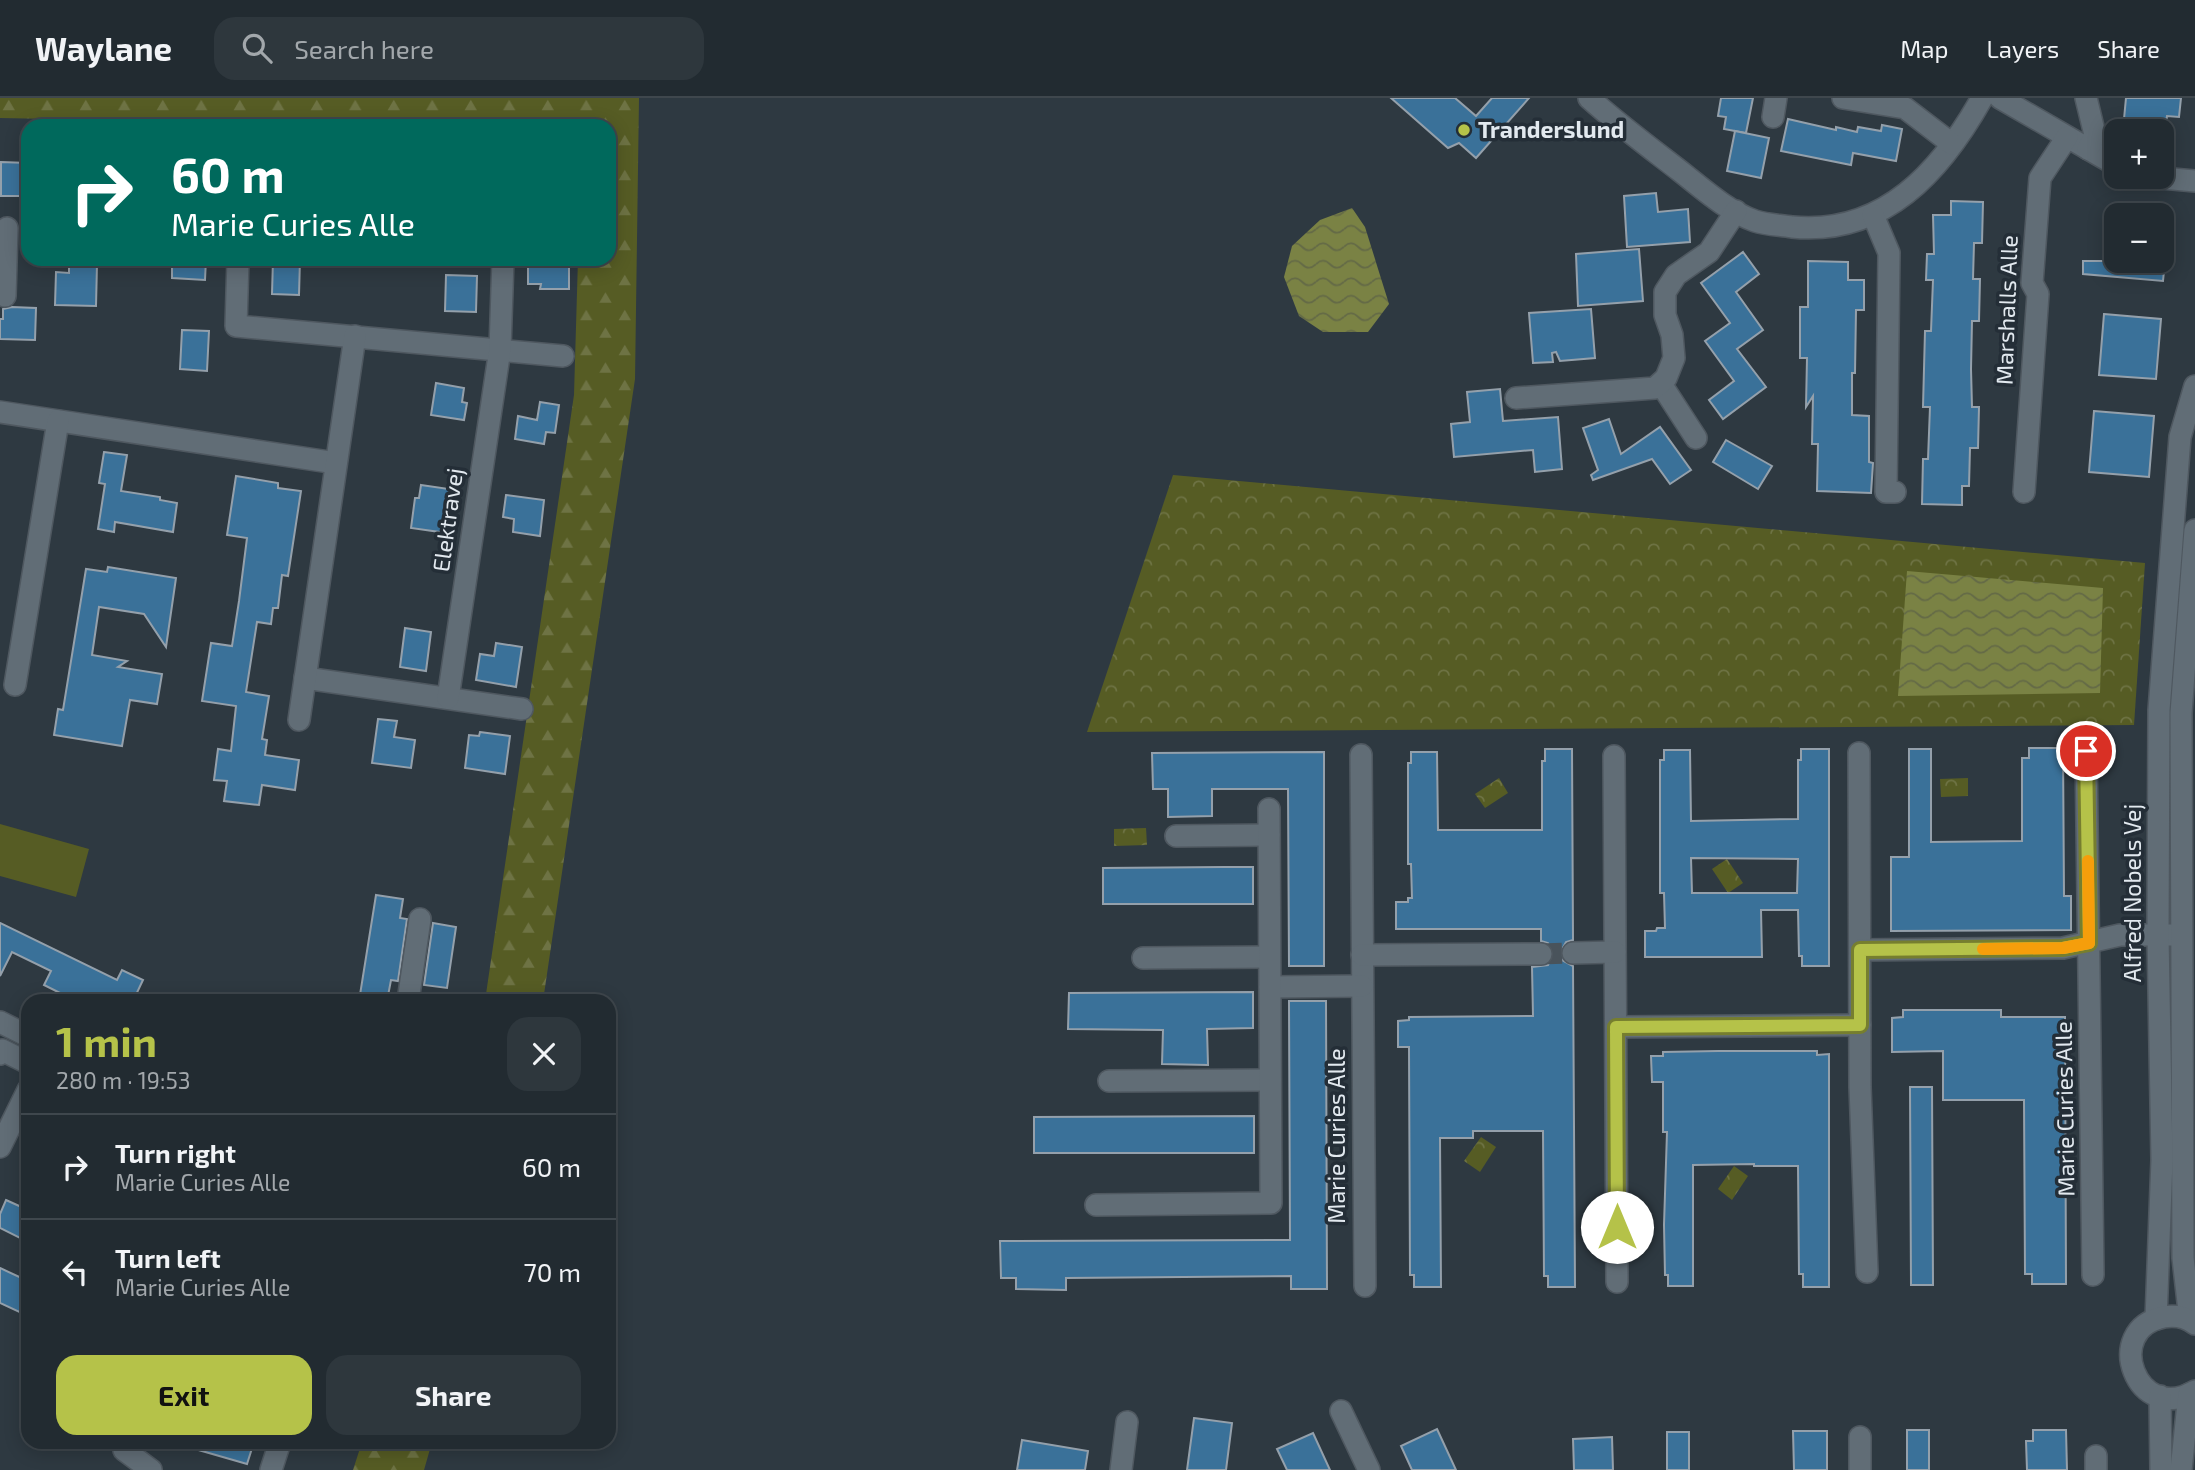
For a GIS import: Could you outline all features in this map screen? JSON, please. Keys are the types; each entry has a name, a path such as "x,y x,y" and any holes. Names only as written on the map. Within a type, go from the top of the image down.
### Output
{"street":[{"path":"1589,98 1721,203 1754,220 1809,228 1858,221 1894,202 1922,180 1952,145 1982,98"},
{"path":"1843,98 1905,108 1952,145"},
{"path":"2000,98 2104,158"},
{"path":"2086,98 2095,135 2088,149"},
{"name":"Marshalls Alle","path":"2024,492 2038,294 2032,284 2040,178 2067,136"},
{"path":"2174,179 2195,181"},
{"path":"1516,398 1655,388 1661,384 1666,379 1674,358 1672,335 1665,315 1665,292 1676,275 1709,252 1736,211"},
{"path":"1873,215 1899,250 1891,492"},
{"path":"5,296 12,228"},
{"path":"238,266 236,326 563,356"},
{"name":"Elektravej","path":"448,698 500,349 503,266"},
{"path":"299,720 355,336"},
{"path":"1661,384 1696,438"},
{"name":"Alfred Nobels Vej","path":"2156,1319 2162,1160 2158,935 2161,684 2180,437 2195,386"},
{"path":"0,412 336,463"},
{"path":"15,685 58,421"},
{"name":"Alfred Nobels Vej","path":"2193,1322 2183,1258 2181,713 2195,530"},
{"path":"305,678 522,709"},
{"name":"Marie Curies Alle","path":"2086,751 2093,1275"},
{"path":"1859,753 1860,1025 1867,1272"},
{"name":"Marie Curies Alle","path":"1361,755 1365,1286"},
{"path":"1614,756 1617,1282"},
{"path":"1096,1205 1271,1203 1269,809"},
{"path":"1177,836 1269,835"},
{"path":"409,994 420,919"},
{"path":"1860,950 2063,948 2120,935 2181,935"},
{"path":"1573,953 1615,952"},
{"path":"1362,955 1541,954"},
{"path":"1143,958 1269,957"},
{"path":"1269,987 1362,986"},
{"path":"0,1022 21,1033"},
{"path":"1616,1027 1860,1025"},
{"path":"1110,1081 1270,1080"},
{"path":"0,1147 21,1104"},
{"path":"2181,1470 2192,1393 2179,1398 2160,1396 2141,1384 2131,1364 2131,1352 2141,1329 2156,1319 2171,1316 2193,1322"},
{"path":"2160,1396 2161,1470"},
{"path":"1341,1411 1369,1470"},
{"path":"1121,1470 1127,1422"},
{"path":"1860,1437 1860,1470"},
{"path":"124,1449 150,1470"},
{"path":"271,1470 278,1449"}],"green space":[{"path":"0,98 639,98 635,379 544,994 486,994 574,395 578,266 616,266 616,119 0,118"},
{"path":"1173,475 2145,563 2134,725 1087,732"},
{"path":"1499,778 1508,793 1485,808 1475,794"},
{"path":"1968,778 1968,796 1941,797 1940,779"},
{"path":"0,824 89,849 76,897 0,876"},
{"path":"1146,828 1147,845 1114,846 1114,829"},
{"path":"1727,859 1743,883 1728,893 1712,869"},
{"path":"1481,1137 1496,1147 1480,1172 1464,1161"},
{"path":"1734,1166 1748,1176 1732,1200 1718,1189"},
{"path":"360,1449 430,1449 424,1470 353,1470"}],"water":[{"path":"1352,208 1365,227 1389,304 1368,332 1323,332 1299,316 1284,277 1292,246 1320,220"},
{"path":"1907,571 2103,588 2100,693 1898,696"}],"building":[{"name":"Tranderslund","path":"1391,98 1455,98 1476,116 1492,98 1529,98 1476,158 1459,143 1448,148"},
{"path":"1721,98 1753,98 1746,133 1724,129 1726,117 1718,116"},
{"path":"2126,98 2181,98 2179,117 2124,119"},
{"path":"1788,119 1857,132 1858,127 1881,131 1882,125 1902,129 1896,161 1853,153 1851,165 1781,151"},
{"path":"1735,131 1769,138 1761,178 1727,171"},
{"path":"1,162 21,163 21,196 1,196"},
{"path":"1656,193 1658,212 1688,209 1690,242 1627,247 1624,196"},
{"path":"1951,201 1983,202 1982,243 1974,243 1973,279 1980,279 1979,321 1972,321 1971,369 1972,407 1979,407 1978,448 1970,448 1969,486 1962,486 1962,505 1922,504 1923,459 1928,459 1930,407 1923,407 1925,331 1931,331 1933,280 1926,280 1927,254 1934,254 1933,215 1951,215"},
{"path":"1639,249 1643,301 1578,306 1576,254"},
{"path":"1743,252 1759,274 1736,292 1763,330 1737,349 1766,387 1723,419 1709,400 1734,381 1705,341 1730,323 1701,283"},
{"path":"1808,261 1848,262 1848,280 1864,280 1864,310 1856,310 1852,415 1869,416 1869,462 1873,463 1871,493 1817,491 1818,444 1812,444 1813,396 1806,407 1807,358 1800,358 1800,307 1808,307"},
{"path":"2083,261 2104,261 2104,273 2164,273 2163,281 2083,274"},
{"path":"69,266 97,266 96,306 55,305 56,272 69,273"},
{"path":"172,266 206,266 205,280 172,278"},
{"path":"273,266 300,266 299,295 272,294"},
{"path":"528,266 569,266 569,289 540,289 541,284 528,284"},
{"path":"446,275 477,276 476,312 445,311"},
{"path":"36,308 35,340 0,339 3,309"},
{"path":"1591,309 1595,358 1560,361 1556,352 1552,353 1553,362 1533,363 1529,313"},
{"path":"2104,314 2161,319 2156,379 2099,375"},
{"path":"182,330 209,331 207,371 180,369"},
{"path":"436,383 464,388 462,402 467,403 464,420 431,415"},
{"path":"1500,389 1503,421 1558,417 1562,469 1535,472 1533,450 1454,457 1451,424 1470,422 1467,392"},
{"path":"540,402 559,405 555,433 546,432 544,444 515,439 518,416 537,420"},
{"path":"2094,411 2154,416 2149,477 2089,472"},
{"path":"1609,419 1621,454 1660,427 1691,470 1670,484 1652,459 1593,480 1591,475 1598,470 1583,428"},
{"path":"1726,440 1772,466 1758,489 1713,462"},
{"path":"104,452 127,455 121,491 160,497 160,500 177,503 173,532 115,522 114,532 98,529 105,484 99,483"},
{"path":"236,476 278,483 278,488 301,491 288,576 282,575 278,608 273,608 271,624 257,622 246,692 269,696 262,739 267,740 265,755 299,760 295,790 262,785 259,805 224,801 227,781 214,780 218,749 231,751 236,706 202,701 211,643 232,646 239,601 247,538 227,535"},
{"path":"421,485 449,489 448,502 451,502 447,533 411,528 415,498 419,498"},
{"path":"506,495 544,500 540,536 513,532 514,519 503,517"},
{"path":"108,567 176,578 166,647 144,614 99,607 92,655 127,661 118,667 162,674 157,704 130,700 122,746 54,735 58,709 63,710 86,569 107,572"},
{"path":"405,628 431,632 426,671 400,667"},
{"path":"496,643 522,647 516,687 476,680 480,654 494,656"},
{"path":"378,719 397,721 394,737 415,740 411,768 372,763"},
{"path":"480,732 510,736 505,774 465,768 469,735 479,736"},
{"path":"2029,748 2063,748 2064,896 2071,896 2071,930 1891,931 1891,857 1909,857 1909,749 1931,749 1931,842 2022,841 2022,758 2029,758"},
{"path":"1545,749 1572,749 1573,940 1566,942 1560,953 1562,960 1573,966 1575,1287 1548,1287 1548,1276 1544,1276 1543,1131 1473,1131 1473,1138 1440,1138 1441,1287 1414,1287 1414,1275 1410,1275 1409,1047 1398,1047 1398,1021 1409,1020 1409,1017 1533,1016 1532,967 1548,965 1554,953 1548,943 1541,941 1541,929 1396,929 1396,902 1408,902 1408,898 1412,898 1411,864 1408,864 1408,763 1411,763 1411,752 1437,752 1438,830 1542,830 1542,761 1545,761"},
{"path":"1801,749 1829,749 1829,966 1802,966 1802,956 1799,956 1798,910 1761,910 1762,957 1645,957 1645,931 1665,928 1664,893 1660,893 1660,760 1664,760 1664,750 1690,750 1691,821 1798,819 1798,760 1801,760","holes":["1691,858 1798,859 1797,893 1692,893"]},
{"path":"1324,752 1324,966 1289,966 1288,789 1212,789 1212,816 1168,817 1168,789 1153,789 1152,753"},
{"path":"1253,867 1253,904 1103,904 1103,868"},
{"path":"376,895 403,899 400,918 407,919 398,981 391,980 388,994 360,994"},
{"path":"0,923 117,980 122,970 143,980 136,994 62,994 44,985 51,971 12,952 0,976"},
{"path":"433,923 456,927 447,988 424,985"},
{"path":"1253,992 1253,1028 1207,1029 1208,1065 1162,1064 1163,1030 1068,1029 1069,993"},
{"path":"1289,1001 1326,1001 1327,1289 1291,1289 1291,1276 1066,1278 1066,1290 1016,1289 1016,1278 1001,1278 1000,1241 1290,1240"},
{"path":"1903,1010 2001,1010 2001,1017 2065,1017 2066,1284 2032,1284 2032,1274 2025,1274 2024,1100 1943,1100 1943,1051 1892,1052 1892,1018 1903,1017"},
{"path":"1817,1051 1817,1055 1829,1054 1829,1287 1803,1287 1803,1274 1799,1274 1798,1166 1754,1164 1693,1165 1693,1286 1668,1286 1668,1275 1665,1275 1664,1225 1667,1132 1663,1132 1663,1082 1652,1082 1651,1056 1663,1056 1663,1052"},
{"path":"1910,1087 1932,1087 1933,1285 1911,1285"},
{"path":"1254,1116 1254,1153 1034,1153 1034,1117"},
{"path":"6,1200 21,1207 21,1238 0,1228 0,1214"},
{"path":"0,1268 21,1278 21,1313 0,1303"},
{"path":"1194,1418 1232,1423 1226,1470 1187,1470"},
{"path":"1437,1429 1456,1470 1412,1470 1401,1446"},
{"path":"1907,1430 1929,1430 1929,1470 1907,1470"},
{"path":"2033,1430 2066,1430 2067,1470 2027,1470 2026,1441 2033,1441"},
{"path":"1793,1431 1827,1431 1827,1470 1794,1470"},
{"path":"1667,1432 1689,1432 1689,1470 1667,1470"},
{"path":"1313,1433 1330,1470 1287,1470 1277,1449"},
{"path":"1612,1437 1613,1470 1574,1470 1573,1439"},
{"path":"1022,1440 1088,1451 1085,1470 1017,1470"},
{"path":"195,1449 252,1449 247,1464"}],"tunnel":[{"path":"1541,954 1573,953"}],"slow traffic":[{"path":"1983,949 2063,948 2089,943 2088,861"}],"place":[{"name":"Tranderslund","path":"1464,130"}],"route":[{"path":"1617,1227 1616,1027 1860,1025 1860,950 2063,948 2089,943 2086,751"}]}
